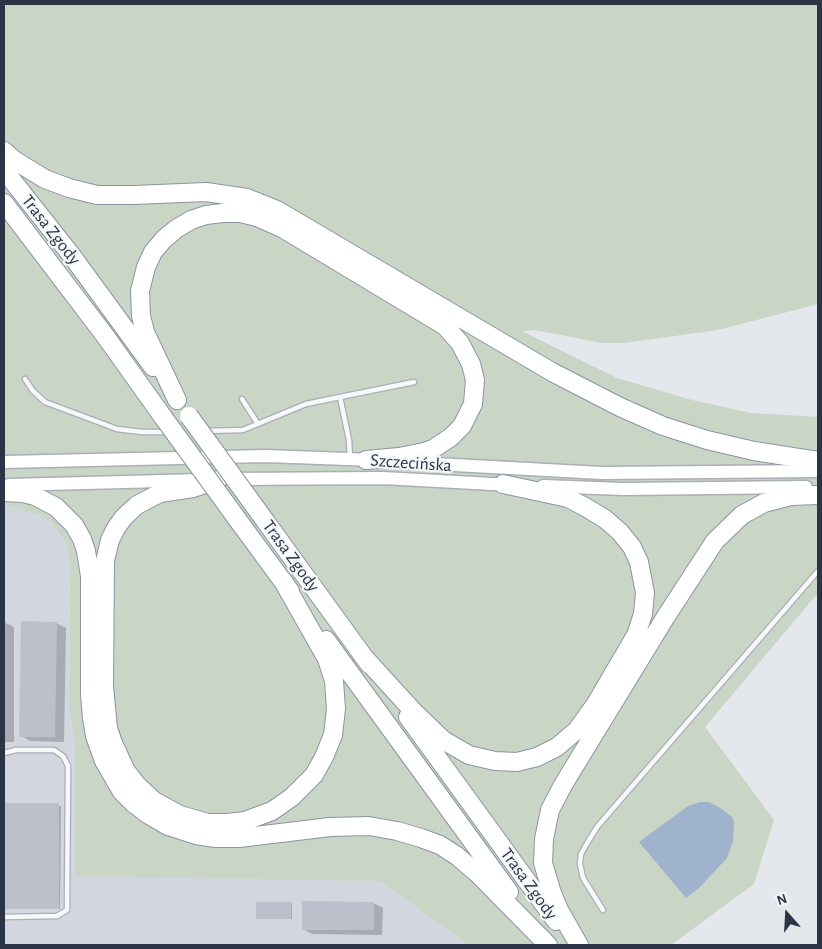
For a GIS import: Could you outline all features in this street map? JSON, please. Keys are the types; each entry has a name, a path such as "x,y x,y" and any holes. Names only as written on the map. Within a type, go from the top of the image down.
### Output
{"highway":[{"path":"4,151 14,160 45,178 69,188 97,195 206,192 247,198 277,210 426,296 552,372 620,407 663,426 706,440 754,451 818,461"},
{"name":"Trasa Zgody","path":"4,170 72,256 177,400 189,424 266,522 574,945"},
{"name":"Trasa Zgody","path":"4,203 163,417 548,945"},
{"path":"177,400 146,332 141,316 140,291 146,267 153,252 164,239 176,228 190,220 223,212 257,217 274,224 445,326 460,343 471,364 474,380 473,404 462,426 451,437 434,449 424,452 399,457 358,460"},
{"path":"4,216 55,270"},
{"path":"218,480 192,488 160,492 136,505 116,528 110,540 105,561 104,686 108,728 126,771 137,785 154,802 180,816 208,822 227,823 245,821 272,811 292,797 314,775 324,757 333,735 336,709 334,681 327,660 283,581"},
{"path":"362,655 414,712 443,740 469,755 495,761 517,762 557,747 577,730 595,705 636,635 643,614 645,593 639,562 632,547 620,532 605,519 587,508 568,498 503,484"},
{"path":"4,492 35,496 56,507 74,525 82,540 90,576 90,694 93,727 104,761 122,792 133,803 168,826 196,835 216,838 239,838 330,827 369,826 421,838 440,845 457,856 478,874 548,945"},
{"path":"579,945 559,910 543,863 544,839 550,810 563,785 665,618 715,541 733,522 753,508 780,498 818,495"}],"main road":[{"name":"Szczecińska","path":"4,462 266,456 602,473 818,471"},
{"name":"Szczecińska","path":"4,486 347,477 623,489 818,487"}],"lane":[{"path":"25,379 33,391 45,402 117,429 142,432 180,431"},
{"path":"189,424 243,430 306,404 414,382"},
{"path":"340,397 349,440 358,460"},
{"path":"242,399 258,424"},
{"path":"604,910 583,878 580,864 581,854 586,845 598,827 818,571"},
{"path":"4,753 16,750 54,750 64,756 68,766 67,910 56,916 4,916"}],"shaded area":[{"path":"4,505 41,515 52,524 66,543 70,563 69,708 75,742 282,878 381,881 467,945 4,945"}],"green space":[{"path":"4,4 818,4 818,304 718,330 624,343 602,343 535,330 522,331 617,378 692,400 751,413 818,417 818,593 705,727 774,820 754,884 671,945 467,945 380,881 75,876 75,742 69,708 70,563 66,543 52,524 41,515 4,505"}],"water":[{"path":"700,802 709,802 732,817 734,822 733,841 727,858 699,888 686,898 639,842 688,806"}],"building":[{"path":"4,621 6,621 5,635 4,635"},
{"path":"21,621 57,622 55,737 19,737"},
{"path":"4,803 59,803 59,909 4,909"},
{"path":"302,901 374,902 374,930 302,930"},
{"path":"256,902 291,902 291,919 256,919"}]}
